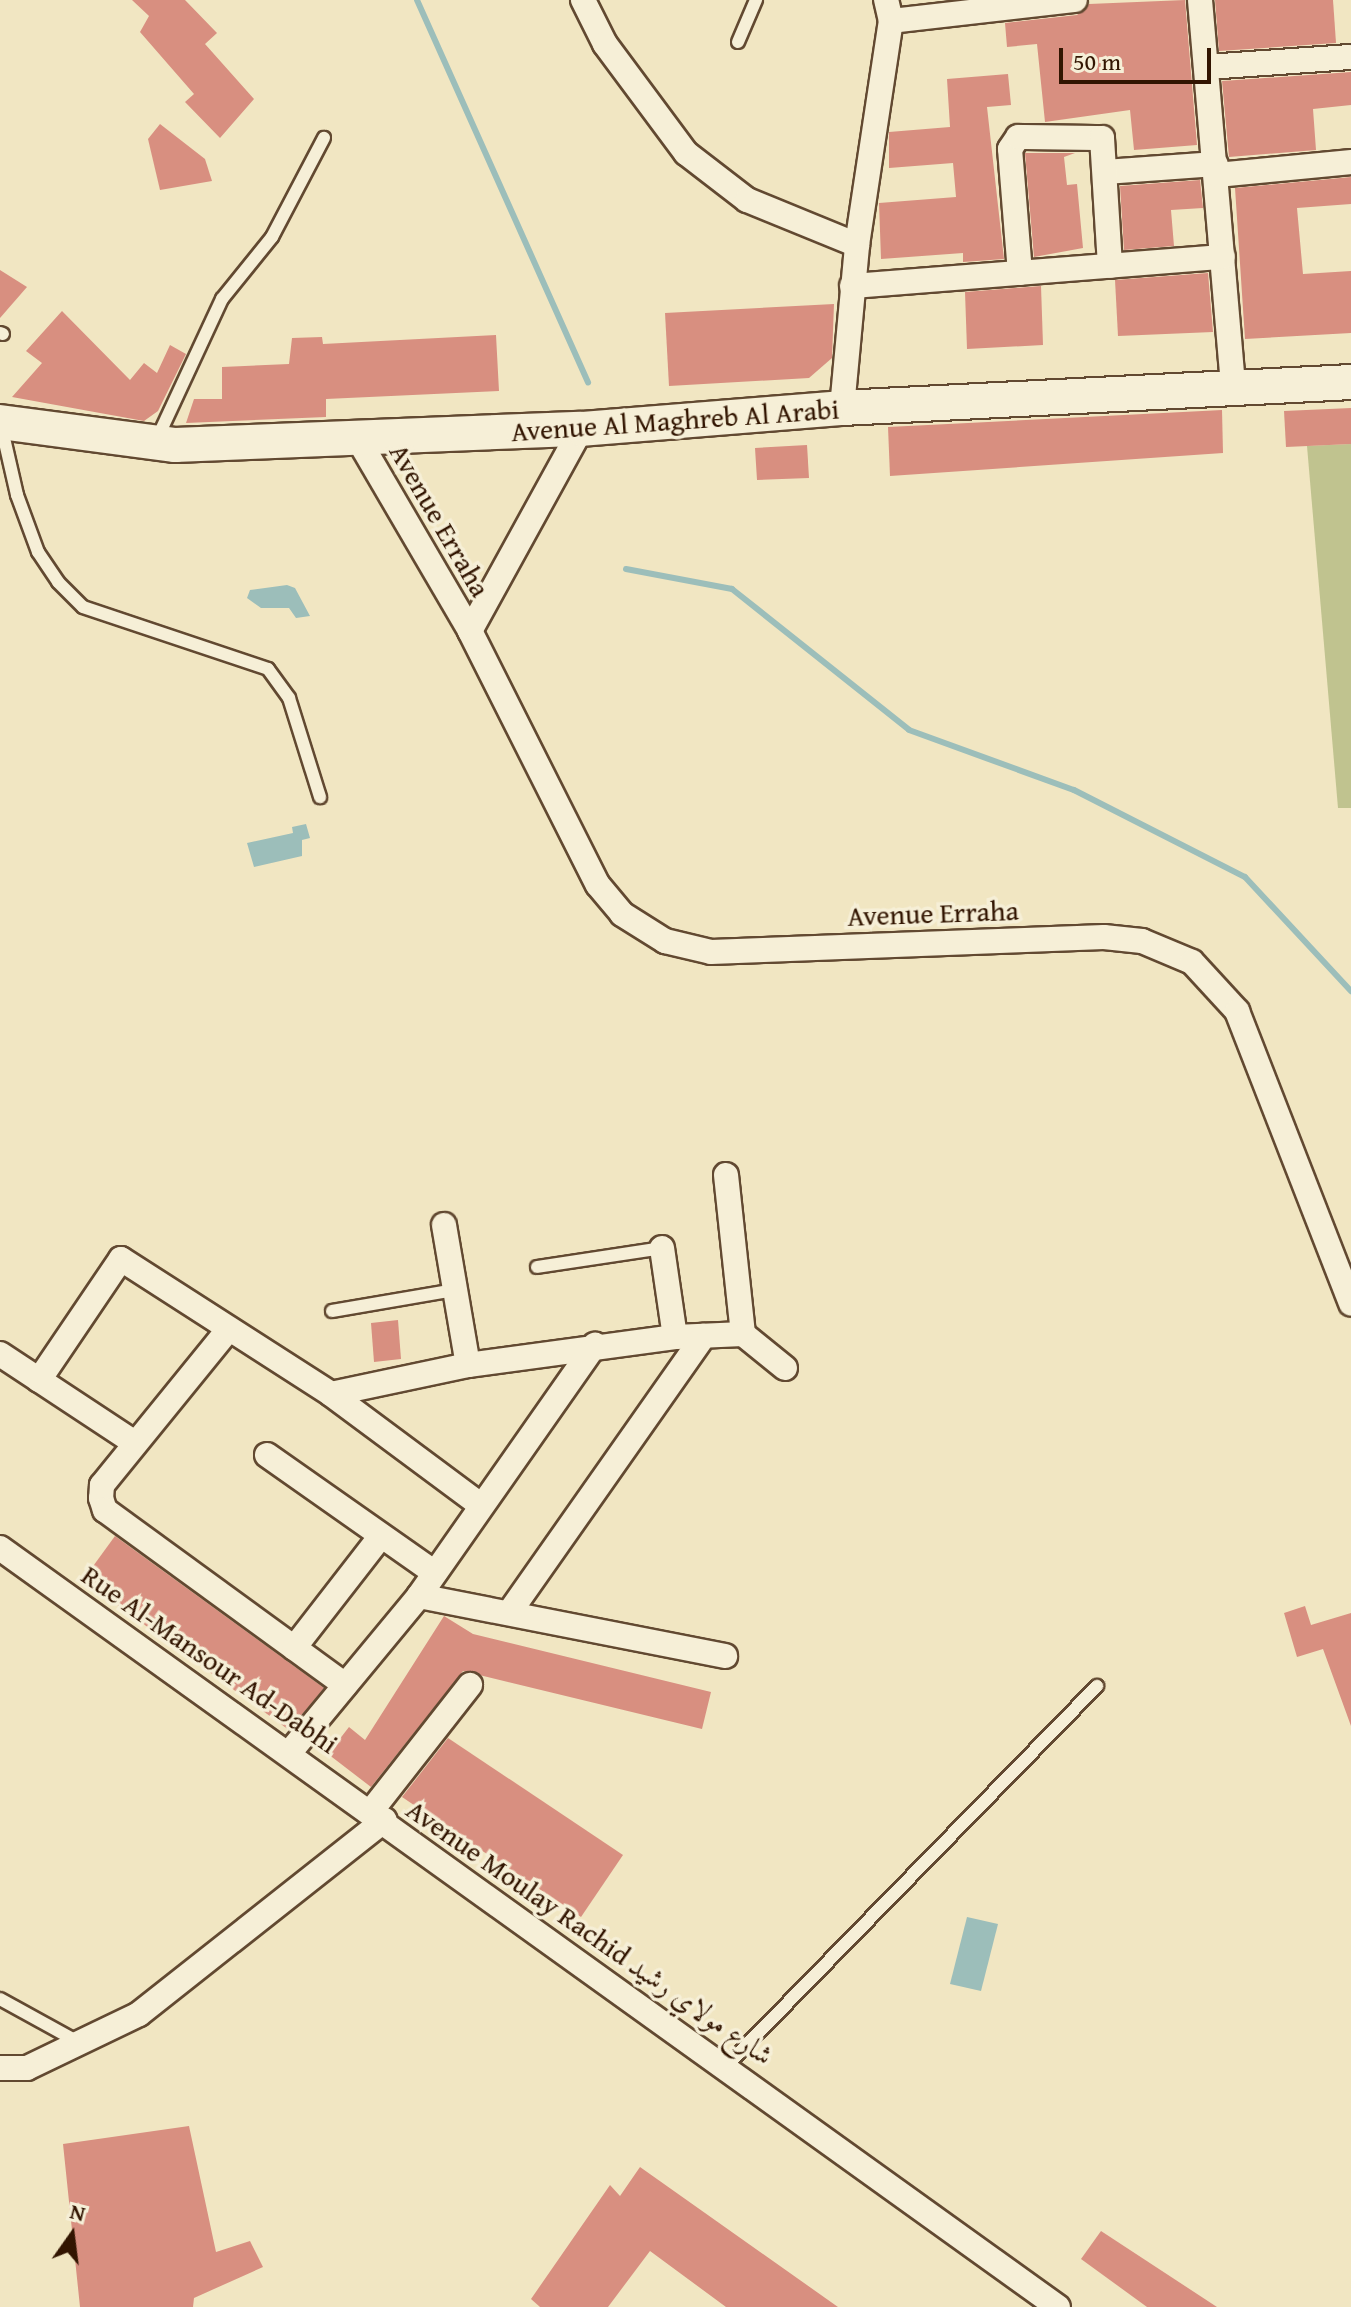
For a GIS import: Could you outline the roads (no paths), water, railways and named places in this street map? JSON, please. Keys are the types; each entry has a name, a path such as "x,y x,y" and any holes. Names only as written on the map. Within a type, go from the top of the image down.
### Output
{"main road":[{"name":"Avenue Al Maghreb Al Arabi","path":"0,422 155,444 358,439 581,429 842,408 1351,382"}],"street":[{"path":"583,0 605,44 686,153 747,200 857,245"},
{"path":"842,408 852,286 888,10 1075,0"},
{"path":"1200,0 1217,169 1233,386"},
{"path":"1207,67 1351,57"},
{"path":"1020,273 1014,140 1096,134 1104,143 1110,266"},
{"path":"1105,172 1351,162"},
{"path":"852,286 1223,257"},
{"name":"Avenue Erraha","path":"470,631 581,429"},
{"name":"Avenue Erraha","path":"358,439 470,631 598,885 622,914 665,941 711,952 1104,937 1142,941 1192,962 1237,1011 1351,1304"},
{"path":"726,1175 743,1334"},
{"path":"444,1225 468,1365"},
{"path":"662,1248 675,1337"},
{"path":"39,1380 121,1259 331,1394 478,1503"},
{"path":"228,1330 102,1485 105,1510 345,1685"},
{"path":"331,1394 468,1365 595,1345 675,1337 743,1334 785,1368"},
{"path":"509,1613 704,1336"},
{"path":"290,1752 419,1596 478,1503 595,1345"},
{"path":"0,1354 135,1443"},
{"path":"267,1455 435,1573"},
{"path":"294,1648 381,1536"},
{"name":"Rue Al-Mansour Ad-Dabhi","path":"0,1548 378,1815"},
{"path":"419,1596 725,1656"},
{"path":"378,1815 470,1685"},
{"name":"Avenue Moulay Rachid شارع مولاي رشيد","path":"0,2068 27,2068 139,2014 378,1815 1058,2307"}],"lane":[{"path":"738,42 756,0"},
{"path":"155,444 213,315 272,237 324,138"},
{"path":"0,422 17,495 38,552 58,582 83,607 268,669 289,698 320,797"},
{"path":"537,1267 662,1248"},
{"path":"332,1311 455,1290"},
{"path":"727,2065 1097,1686"},
{"path":"0,1999 80,2043"}],"water":[{"path":"287,585 295,588 310,616 296,618 289,608 261,608 247,598 250,590"},
{"path":"306,824 310,838 302,840 302,856 254,867 247,843 293,833 292,827"},
{"path":"967,1917 998,1924 981,1991 950,1984"}],"waterway":[{"path":"417,0 588,382"},
{"path":"626,569 732,589 909,730 1074,790 1245,877 1351,991"}]}
